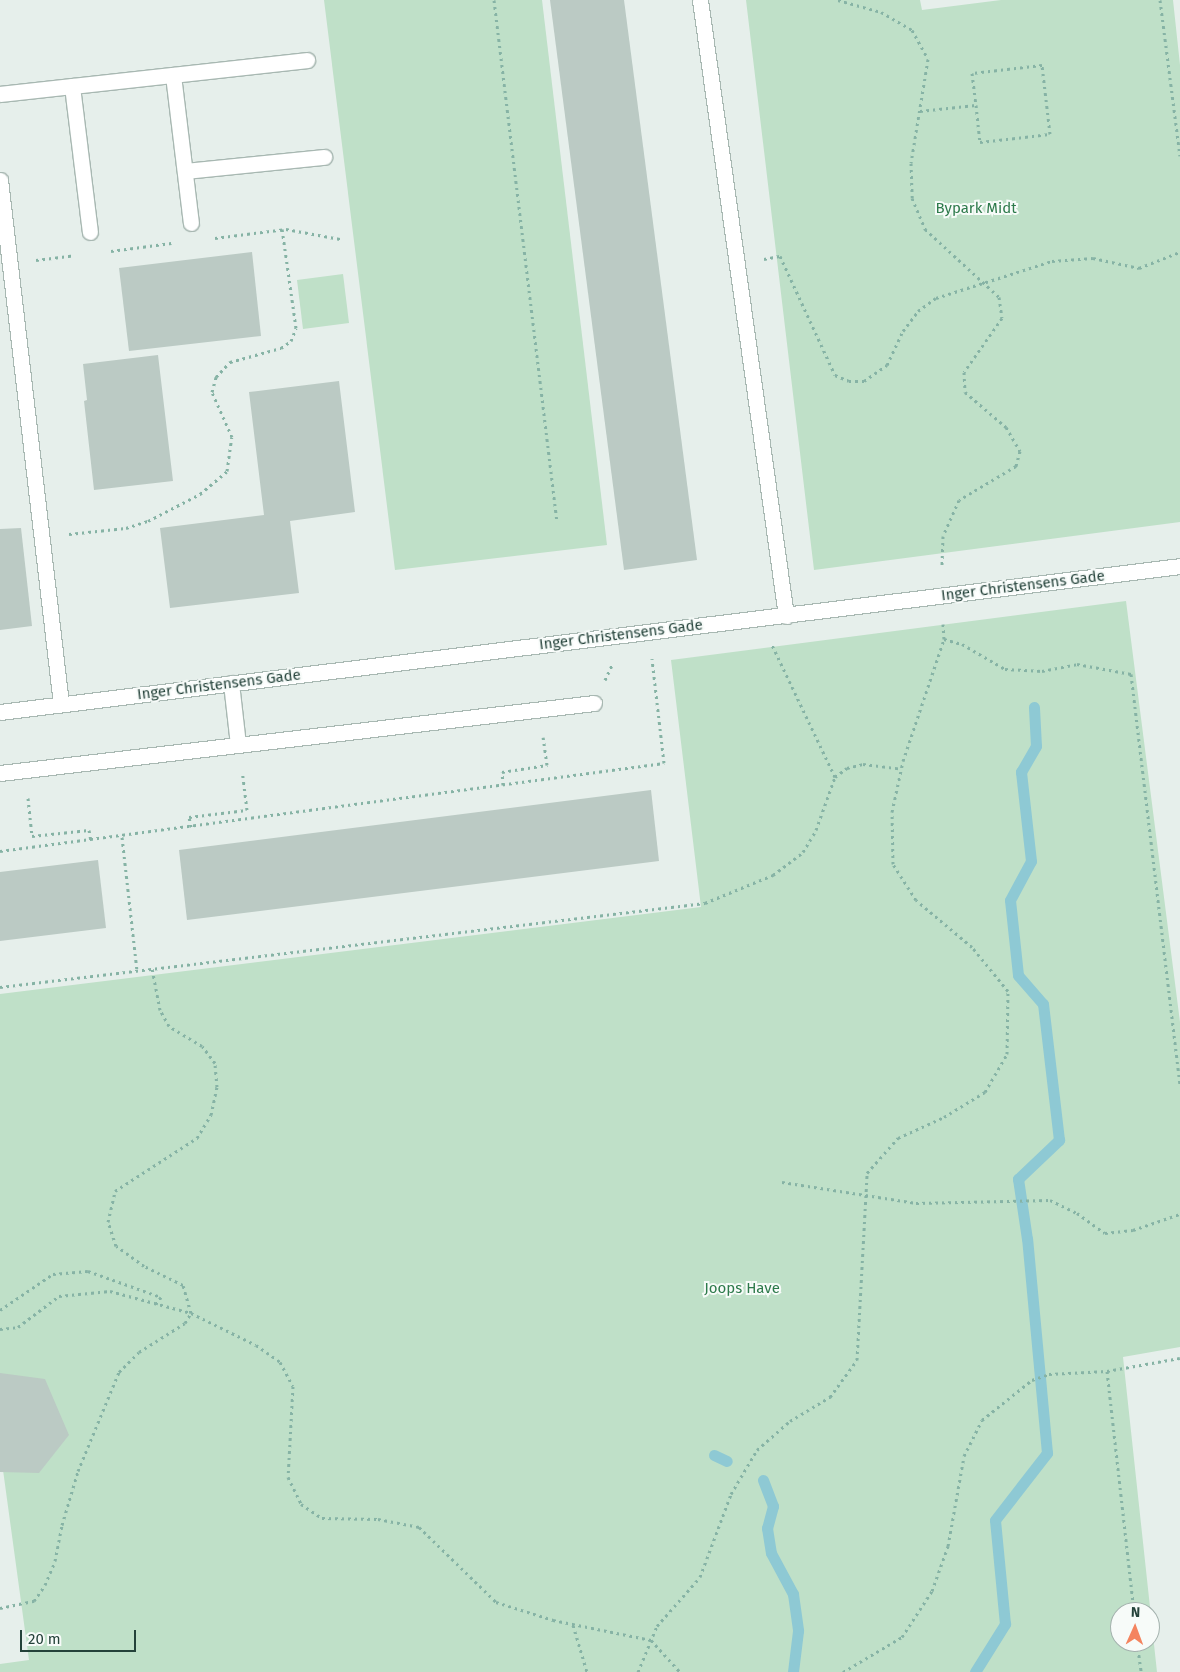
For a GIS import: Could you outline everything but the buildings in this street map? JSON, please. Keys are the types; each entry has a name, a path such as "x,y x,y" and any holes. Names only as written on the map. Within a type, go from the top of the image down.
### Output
{"street":[{"path":"700,0 739,262 786,616"},
{"path":"0,94 307,60"},
{"path":"173,75 192,223"},
{"path":"72,86 90,232"},
{"path":"185,171 324,157"},
{"path":"0,180 61,704"},
{"name":"Inger Christensens Gade","path":"0,712 1180,566"},
{"path":"231,683 238,744"},
{"path":"0,773 594,703"}],"path":[{"path":"494,0 557,522"},
{"path":"838,0 881,12 912,30 928,60 911,163 912,198 925,229 999,297 1002,318 964,372 965,392 1006,427 1020,451 1016,466 959,500 943,536 942,596"},
{"path":"1160,0 1180,156"},
{"path":"1042,65 1050,134 980,142 976,105 972,73 1042,65"},
{"path":"920,111 976,105"},
{"path":"41,538 126,528 148,521 200,494 226,471 232,437 212,392 216,377 230,362 282,348 292,341 296,328 282,229"},
{"path":"739,262 780,256 836,375 849,381 864,381 887,364 903,331 918,310 936,298 1052,261 1093,258 1139,268 1180,252"},
{"path":"760,619 835,777"},
{"path":"0,851 122,837 664,763 649,632"},
{"path":"594,703 627,635"},
{"path":"638,1672 657,1626 700,1577 731,1494 757,1450 790,1421 830,1397 857,1360 866,1173 898,1138 944,1117 985,1092 1007,1054 1008,991 972,947 916,900 893,864 892,812 901,769 944,639 962,644 1005,669 1042,671 1077,664 1130,674 1180,1084"},
{"path":"191,827 189,817 246,810 238,744"},
{"path":"0,987 705,903 773,875 803,852 816,830 835,777 847,768 864,764 901,769"},
{"path":"503,785 502,772 547,765"},
{"path":"24,770 32,836 89,830 91,841"},
{"path":"122,837 137,970"},
{"path":"0,1608 34,1601 45,1585 55,1561 62,1525 78,1471 119,1372 139,1352 185,1323 191,1313 182,1285 144,1266 116,1246 108,1222 115,1192 197,1138 210,1115 217,1088 215,1063 202,1046 169,1026 160,1010 152,968"},
{"path":"782,1182 916,1203 1012,1201 1032,1198 1063,1205 1105,1233 1133,1230 1180,1214"},
{"path":"0,1310 53,1274 88,1271 161,1297 156,1304"},
{"path":"0,1329 18,1327 59,1296 110,1291 191,1313 256,1345 280,1362 293,1386 288,1477 302,1504 322,1518 378,1519 419,1527 496,1602 573,1624 651,1640 680,1672"},
{"path":"843,1672 902,1637 932,1591 948,1546 964,1456 982,1420 1032,1380 1049,1374 1107,1371 1180,1358"},
{"path":"1107,1371 1133,1602"},
{"path":"573,1624 587,1672"},
{"path":"1138,1652 1140,1672"}],"green space":[{"path":"324,0 542,0 607,545 395,570"},
{"name":"Bypark Midt","path":"746,0 920,0 922,10 1001,0 1173,0 1180,65 1180,522 814,570"},
{"path":"343,274 349,323 303,329 297,280"},
{"name":"Joops Have","path":"1126,601 1180,1022 1180,1347 1123,1357 1149,1602 1110,1602 1110,1652 1155,1652 1157,1672 0,1672 0,1664 29,1660 0,1448 0,994 701,907 671,660"}],"waterway":[{"path":"975,1672 1005,1624 995,1520 1047,1453 1027,1239 1018,1179 1059,1140 1043,1004 1018,975 1010,900 1031,861 1021,772 1036,746 1034,707"},
{"path":"714,1455 727,1461"},
{"path":"763,1480 773,1506 767,1528 771,1553 793,1594 798,1631 793,1672"}]}
